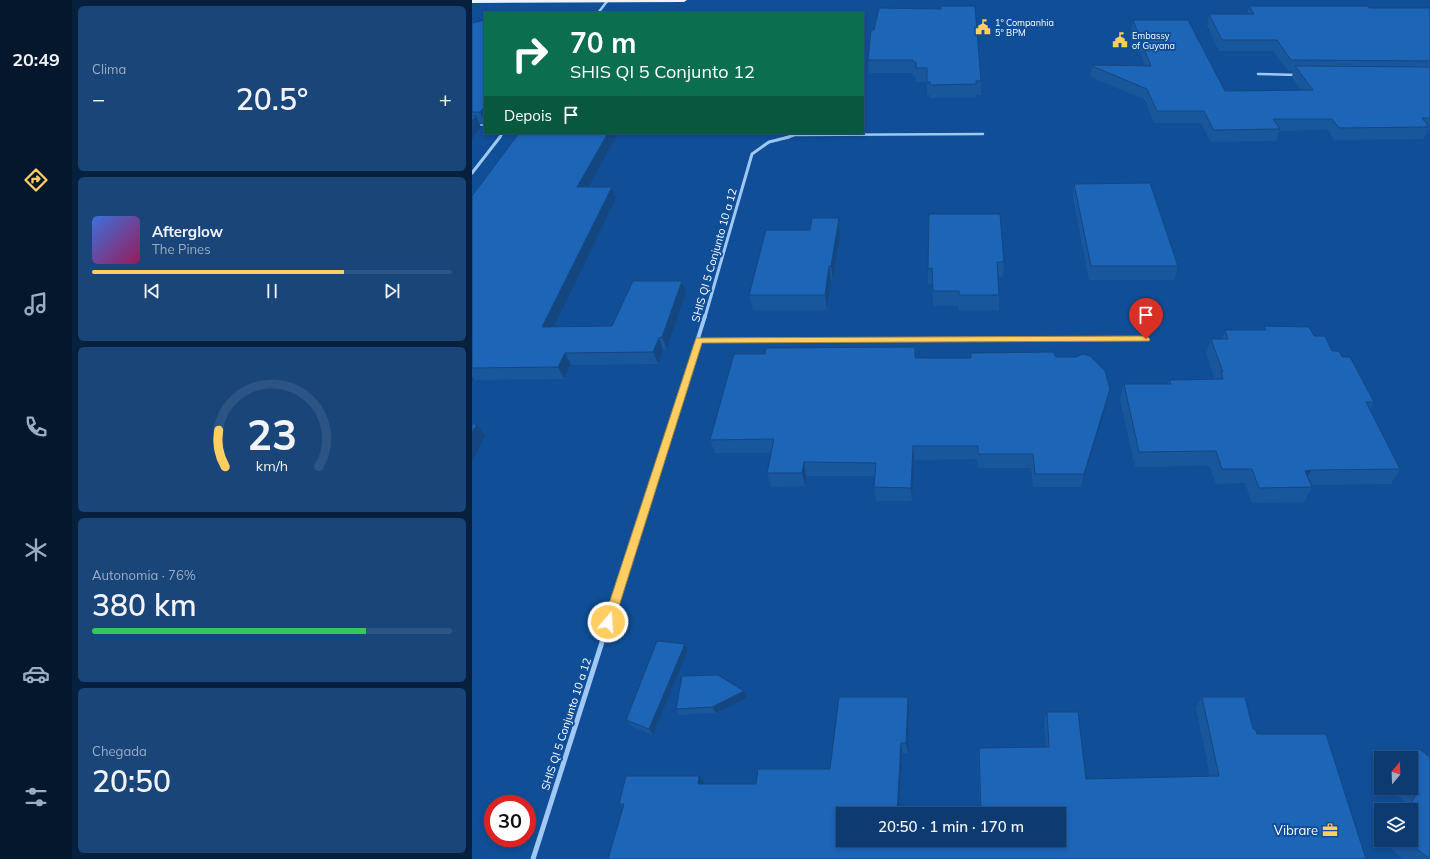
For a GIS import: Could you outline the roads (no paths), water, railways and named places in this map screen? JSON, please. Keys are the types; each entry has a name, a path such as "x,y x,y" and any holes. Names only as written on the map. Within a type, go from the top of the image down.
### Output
{"main road":[{"path":"472,1 684,0"}],"street":[{"path":"599,12 608,0"},
{"path":"1258,74 1305,74"},
{"path":"472,173 502,134"},
{"name":"SHIS QI 5 Conjunto 10 a 12","path":"533,859 698,340 752,154 759,147 782,138 795,135 983,134"},
{"path":"698,340 1146,339"}],"lane":[{"path":"472,125 484,125"}],"place":[{"name":"1° Companhia 5° BPM","path":"983,27"},
{"name":"Embassy of Guyana","path":"1120,40"},
{"name":"Vibrare","path":"1330,830"}]}
